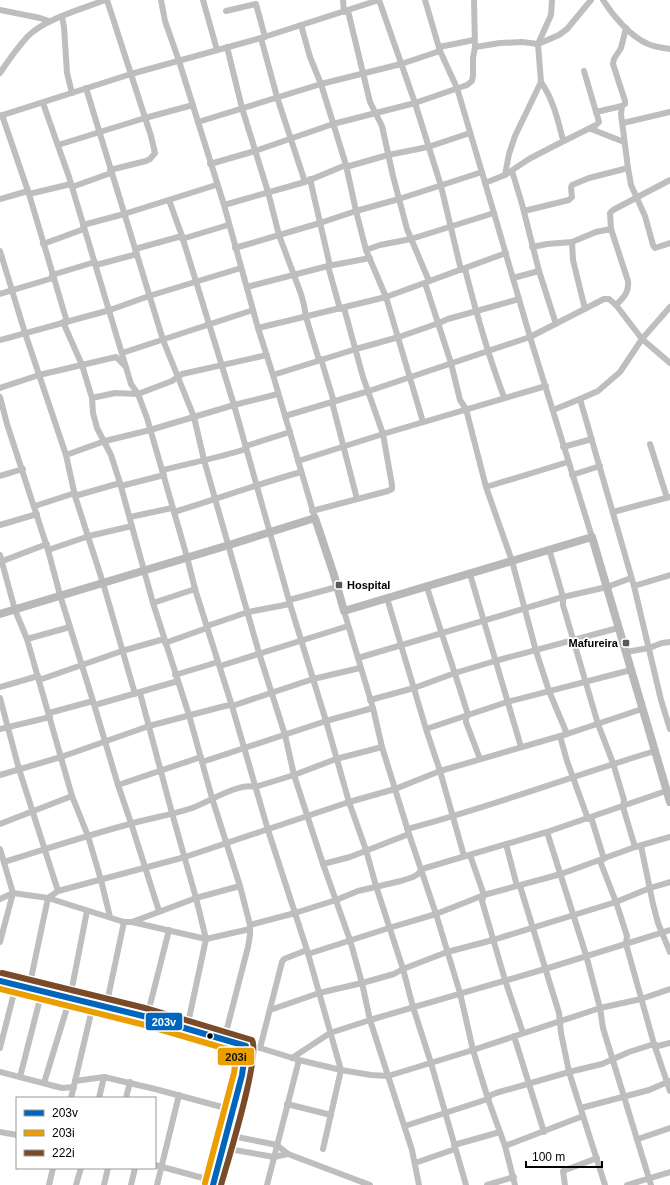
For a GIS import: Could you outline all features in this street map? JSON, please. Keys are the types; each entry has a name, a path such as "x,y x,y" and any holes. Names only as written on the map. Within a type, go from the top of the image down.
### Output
{"street":[{"path":"0,73 28,35 49,21 106,0 131,74 155,153 154,156 146,161 111,171 72,185 0,199"},
{"path":"161,0 165,21 193,105 216,185 224,206 228,225 258,328 373,708 382,747 408,831 422,869 460,993 473,1050 488,1099 505,1146 515,1185"},
{"path":"203,0 217,50"},
{"path":"343,0 370,102 379,118 387,143 388,155 399,199 427,282 451,363 460,400 466,409 486,487 512,561 536,651 563,735 572,777 590,818 627,936 626,944 641,999 654,1044 669,1082 670,1091"},
{"path":"224,1040 248,948 250,927 240,886 212,798 189,715 153,603 121,485 105,441 97,428 93,413 92,398 82,365 65,322 28,193 1,116 131,74 263,37 346,12 379,0 416,103 441,186 450,227 475,311 504,397"},
{"path":"425,0 440,49 457,88 530,337 592,537 670,802"},
{"path":"210,164 255,151 333,124 416,103 467,85 472,81 473,75 473,58 475,47 474,0"},
{"path":"505,175 509,154 515,136 541,82 538,44 551,15 552,0"},
{"path":"475,47 500,43 522,42 538,44 559,35 567,29 591,0"},
{"path":"603,0 610,12 642,41 649,45 670,49"},
{"path":"0,614 270,532 314,514 392,489 383,434 363,377 356,349 329,266 320,223 308,180 277,98 254,2 226,11"},
{"path":"0,10 49,21"},
{"path":"62,16 67,73 72,93"},
{"path":"301,25 346,166 366,250 386,297 423,422"},
{"path":"626,28 621,48 614,59 613,64 625,101 625,104 622,106 621,114 628,168 636,198 645,216 653,245 655,248 670,243"},
{"path":"198,122 320,84 401,64 440,49 474,40"},
{"path":"227,47 242,108 268,192 279,235 301,294 306,317 333,402 357,499"},
{"path":"485,183 505,175 529,159 563,140 591,129 599,122 584,71"},
{"path":"541,82 547,90 553,104 563,140"},
{"path":"86,88 163,340 194,416 204,460 259,653 285,735 294,775 350,940 362,983 370,1020 416,1162 419,1185"},
{"path":"43,103 72,185 126,367 132,384 138,394 150,430 187,557 195,590 232,706 268,830 308,952 341,1070 323,1150"},
{"path":"58,145 193,105"},
{"path":"596,112 622,106"},
{"path":"623,123 670,112"},
{"path":"591,129 624,142"},
{"path":"224,206 308,180 346,166 388,155 428,147 470,133"},
{"path":"524,211 569,200 572,197 572,185 589,178 628,168"},
{"path":"512,171 524,211 532,247 556,324"},
{"path":"235,248 320,223 356,210 399,199 482,172"},
{"path":"616,305 626,295 628,281 611,229 610,213 670,180"},
{"path":"43,244 84,227 216,185"},
{"path":"169,200 196,281 234,405 336,759 403,969 466,1185"},
{"path":"366,250 380,245 412,239 494,213"},
{"path":"0,294 52,276 182,237 228,225"},
{"path":"532,247 572,242 596,232 611,229"},
{"path":"572,242 572,260 585,309"},
{"path":"0,251 25,333 66,455 75,494 89,536 122,651 149,726 206,939 187,1028"},
{"path":"258,328 386,297 506,253"},
{"path":"247,288 329,266 370,258"},
{"path":"0,340 110,310 149,296 241,268"},
{"path":"513,278 539,270"},
{"path":"273,374 320,359 399,338 448,319 519,299"},
{"path":"285,416 368,391 530,337 604,299 609,299 616,305 642,340 670,363"},
{"path":"553,410 580,400 598,391 620,372 642,340 670,308"},
{"path":"122,353 253,310"},
{"path":"92,398 115,393 138,394 172,381 182,374 267,355"},
{"path":"0,388 39,376 116,357 126,367"},
{"path":"298,461 504,397 546,386"},
{"path":"66,455 105,441 278,394"},
{"path":"0,397 7,424 48,547 60,595 118,785 159,911"},
{"path":"580,400 634,586 660,700 670,729"},
{"path":"0,427 7,424"},
{"path":"35,506 75,494 121,485 163,473 186,464 216,459 243,450 246,446 290,432"},
{"path":"563,447 592,439"},
{"path":"613,512 669,498 650,444"},
{"path":"486,487 568,462"},
{"path":"572,475 600,466"},
{"path":"0,476 23,469"},
{"path":"130,518 173,510 216,499 256,485 301,472"},
{"path":"0,525 37,514"},
{"path":"110,917 102,880 88,836 72,796 50,715 27,639 15,610 1,560 132,526"},
{"path":"344,611 592,537"},
{"path":"549,549 563,597 563,605 587,682 598,724 613,764 624,800 623,807 638,847 653,904 670,952"},
{"path":"470,574 521,747"},
{"path":"634,586 670,575"},
{"path":"358,658 563,597 606,587 631,578"},
{"path":"0,688 81,665 122,651 165,641 248,612 290,602 337,587"},
{"path":"427,587 441,634 456,673 468,715 466,722 480,760"},
{"path":"153,603 195,590"},
{"path":"386,598 440,771 452,817 484,895 482,901 493,940 523,1033"},
{"path":"0,729 9,728 94,703 138,693 219,664 348,626"},
{"path":"27,639 70,627"},
{"path":"370,700 414,688 495,661 618,628"},
{"path":"626,652 670,642"},
{"path":"0,775 149,726 221,707 232,706 313,679 360,668"},
{"path":"426,729 507,702 631,670"},
{"path":"0,698 19,769 58,891"},
{"path":"118,785 161,770 244,748 326,721 373,708"},
{"path":"29,988 48,898 58,891 185,856 268,830 308,815 396,789 440,771 563,735 642,709"},
{"path":"4,862 131,823 193,808 212,798 246,786 255,787 294,775 336,759 382,747"},
{"path":"323,864 366,850 408,831 655,751"},
{"path":"0,899 13,893 48,898 124,922 132,922 206,939 295,913 336,900 358,891 413,877 422,869 547,832 666,791"},
{"path":"0,824 72,796"},
{"path":"547,832 586,955 600,1008 603,1028 650,1182"},
{"path":"260,1048 284,959 436,914 484,895 561,874 670,837"},
{"path":"506,844 559,1013 559,1021 569,1072 605,1185"},
{"path":"0,849 13,893 0,942"},
{"path":"270,1010 319,993 394,974 447,952 493,940 616,902 650,888 670,882"},
{"path":"132,922 196,898 240,886"},
{"path":"44,1083 70,998 87,911"},
{"path":"106,1007 124,922"},
{"path":"147,1017 169,930"},
{"path":"292,1058 330,1033 670,930"},
{"path":"0,981 147,1017 299,1060 371,1076 388,1076 473,1050 600,1008 641,999 670,989"},
{"path":"0,1048 16,985"},
{"path":"20,1077 42,991"},
{"path":"71,1097 93,1005"},
{"path":"514,1036 544,1132"},
{"path":"405,1126 446,1114 488,1099 496,1092 602,1064 654,1044 658,1046 670,1043"},
{"path":"158,1166 213,1183 242,1075 246,1046"},
{"path":"267,1185 299,1060"},
{"path":"0,1072 62,1088 104,1077 130,1082 233,1110"},
{"path":"99,1097 104,1077"},
{"path":"126,1097 130,1082"},
{"path":"581,1108 649,1090 669,1082"},
{"path":"157,1185 158,1166 179,1095"},
{"path":"287,1104 331,1115"},
{"path":"505,1146 584,1116"},
{"path":"638,1139 670,1128"},
{"path":"0,1132 16,1135"},
{"path":"416,1162 500,1132"},
{"path":"227,1135 277,1145 288,1154 370,1185"},
{"path":"223,1148 274,1157 288,1154"},
{"path":"565,1185 563,1171 597,1158"},
{"path":"49,1185 53,1169"},
{"path":"76,1185 81,1169"},
{"path":"104,1185 108,1169"},
{"path":"131,1185 135,1169"},
{"path":"627,1185 650,1182 670,1172"},
{"path":"487,1185 514,1177"}],"transit line":[{"name":"222i","path":"2,973 149,1009 252,1040 252,1066 248,1086 221,1185"},
{"name":"203v","path":"0,981 147,1017 246,1046 242,1075 213,1185"},
{"name":"203i","path":"0,989 145,1025 237,1052 234,1073 205,1183"}],"place":[{"name":"Hospital","path":"339,585"},
{"name":"Mafureira","path":"626,643"}]}
